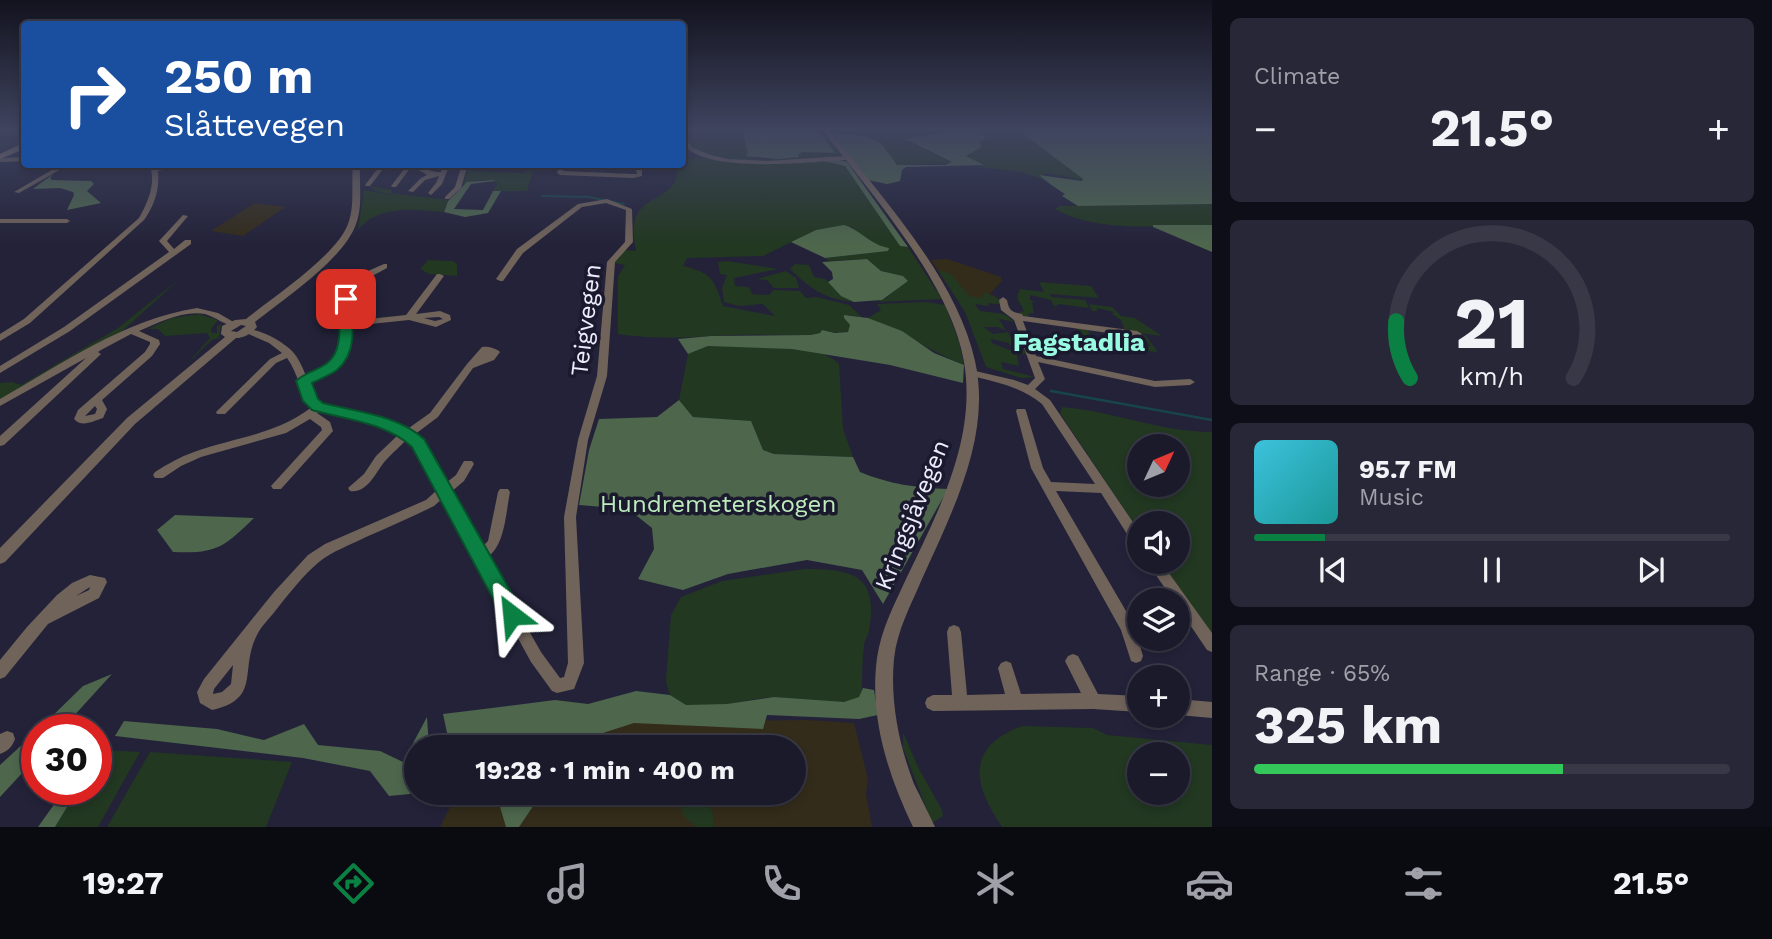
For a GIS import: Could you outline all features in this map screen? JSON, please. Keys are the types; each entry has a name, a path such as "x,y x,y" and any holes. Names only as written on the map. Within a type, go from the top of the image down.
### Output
{"street":[{"path":"18,192 60,168"},
{"path":"0,338 27,321 142,219 148,207 154,168"},
{"path":"0,558 131,421 232,330 248,326 344,238 354,216 357,168"},
{"path":"368,185 381,168"},
{"path":"394,186 414,168"},
{"path":"425,168 440,174"},
{"path":"431,193 439,184 440,174 444,168"},
{"path":"411,191 423,179 464,168"},
{"path":"447,198 458,188 464,168"},
{"path":"561,168 560,173 638,176 641,168"},
{"path":"614,168 614,175"},
{"name":"Kringsjåvegen","path":"854,168 948,301 962,334 971,373 972,414 965,454 954,488 891,631 884,670 884,694 891,739 924,827"},
{"name":"Teigvegen","path":"481,555 536,657 557,686 569,684 576,663 570,517 583,440 602,376 611,262 629,242 629,209 607,201 580,205 520,251 500,279"},
{"path":"172,251 163,241 185,216"},
{"path":"0,221 67,221"},
{"path":"0,370 67,330 172,251 188,242"},
{"path":"303,381 331,367 340,357 348,324 342,305 372,273 383,266"},
{"path":"348,324 409,317 440,276"},
{"path":"1003,300 1006,310 1016,317 1137,334"},
{"path":"0,403 157,320 184,312 210,313 232,330"},
{"path":"1016,317 1040,379 1030,389"},
{"path":"248,326 289,353 314,410 328,431 277,486"},
{"path":"97,401 155,345 154,340 133,332"},
{"path":"0,442 92,360 99,349"},
{"path":"221,412 273,361 289,353"},
{"path":"1034,358 1155,383 1190,382"},
{"path":"354,488 408,433 434,415 470,366"},
{"path":"971,373 1016,383 1030,389 1046,402 1127,523"},
{"path":"159,475 186,457 257,437 314,410 394,427 408,433 418,443 481,555 490,549 494,542 504,492"},
{"path":"1021,411 1031,452 1047,486 1128,628 1136,656"},
{"path":"250,633 240,663 238,688 226,699 212,702 206,698 205,692 209,684 250,633 313,559 330,548 430,503 460,478 468,464"},
{"path":"1047,486 1104,489"},
{"path":"1162,574 1212,646"},
{"path":"0,672 45,619"},
{"path":"954,632 960,703"},
{"path":"1073,661 1093,701"},
{"path":"1006,668 1015,703"},
{"path":"933,703 1093,701 1127,703"},
{"path":"1190,708 1212,710"}],"shaded area":[{"path":"255,203 285,207 243,236 211,231"},
{"path":"947,259 1001,277 1002,281 990,294 997,297 995,304 957,299 931,260"},
{"path":"807,720 854,723 868,779 866,794 872,827 440,827 451,805 806,805 806,735 543,735 611,722"}],"green space":[{"path":"468,168 474,168 474,171 525,173 526,168 534,168 527,191 493,191 498,183 490,180 475,181 463,186"},
{"path":"676,168 846,168 900,246 908,247 942,299 876,302 886,298 907,281 902,276 881,271 867,259 829,261 825,258 888,251 867,241 852,227 816,230 763,256 687,258 683,266 700,271 710,278 723,306 775,316 763,304 739,306 724,302 722,288 727,275 720,274 718,262 778,269 734,278 735,286 749,287 752,294 769,295 774,290 800,291 806,298 816,297 849,305 862,317 849,315 844,318 851,330 840,333 822,330 811,335 676,338 618,334 618,276 625,265 614,263 624,250 636,251 634,221 638,213 670,189 677,175"},
{"path":"846,168 851,168 908,247 900,246"},
{"path":"858,168 905,168 902,170 900,181 887,184 868,180"},
{"path":"984,168 1068,168 1084,180 1045,173 1042,179 1022,172"},
{"path":"1068,168 1212,168 1212,204 1078,206 1062,196 1065,194 1039,175 1083,179"},
{"path":"53,174 50,178 52,180 91,181 94,184 87,191 101,203 67,210 73,192 60,188 33,189"},
{"path":"495,181 471,184 454,209 483,210 493,191 501,191 488,213 465,217 444,212 448,201 467,182"},
{"path":"369,186 392,190 391,193 448,200 443,212 397,210 376,216 358,230 364,190 400,197 376,191"},
{"path":"1212,204 1212,225 1152,227 1091,222 1055,209 1060,206"},
{"path":"844,225 876,244 889,248 888,251 825,258 791,242 816,230"},
{"path":"1212,225 1212,252 1153,227"},
{"path":"867,259 881,271 903,276 908,281 882,300 854,302 841,296 828,282 833,279 832,272 822,262"},
{"path":"428,260 453,261 457,264 457,276 429,274 420,269"},
{"path":"795,264 809,265 814,277 825,279 854,302 826,296 812,287 790,269"},
{"path":"938,270 951,274 969,296 982,298 984,292 1000,300 1000,304 988,303 989,306 975,304 980,311 1004,314 1015,322 999,319 1006,331 998,327 984,327 993,334 1008,332 1015,347 991,339 992,343 1009,350 1027,350 1028,353 1017,355 1019,366 1001,362 1003,369 1035,377 1021,378 986,367 965,312"},
{"path":"786,271 796,278 799,288 774,288 767,280 757,279"},
{"path":"183,276 119,334 0,400 0,383 12,382 21,385 118,328"},
{"path":"1039,282 1091,286 1099,298 1050,294 1051,297 1085,300 1089,308 1059,304 1054,307 1051,300 1030,295 1030,300 1037,302 1032,302 1034,313 1028,313 1030,316 1025,317 1019,312 1024,311 1017,298 1020,289 1044,292"},
{"path":"926,302 945,305 959,342 964,365 868,318 881,310 877,304"},
{"path":"1089,304 1112,307 1121,316 1135,318 1162,336 1125,331 1121,320 1112,314 1114,312 1097,308 1097,311 1092,311"},
{"path":"199,314 218,320 211,329 212,333 217,333 217,326 221,324 219,338 212,340 186,365 210,338 207,333 165,336 158,329 148,329 172,318"},
{"path":"844,315 868,318 902,331 934,353 964,365 963,383 890,365 792,349 708,346 688,354 678,339 811,335 822,330 848,332 850,325"},
{"path":"1076,327 1088,330 1092,341 1109,341 1110,344 1115,344 1108,331 1121,333 1123,336 1116,336 1121,344 1151,346 1140,335 1145,335 1158,352 1086,345"},
{"path":"708,346 797,349 829,357 839,364 843,429 853,457 774,454 763,450 751,422 693,417 679,400 688,354"},
{"name":"Hundremeterskogen","path":"679,400 693,417 751,421 763,450 774,454 853,457 860,472 882,480 925,488 948,489 883,604 862,570 807,560 728,574 683,590 638,579 654,549 652,528 628,509 579,505 589,450 599,419 657,417"},
{"path":"1062,407 1174,429 1212,432 1212,635 1190,604 1190,588 1179,588 1169,574 1190,574 1190,511 1127,513 1060,413"},
{"path":"175,515 254,518 219,547 200,552 173,552 157,530"},
{"path":"805,569 849,574 866,586 871,612 869,631 864,644 862,691 859,697 840,703 829,703 774,697 704,707 683,705 673,698 666,680 671,615 681,597 722,581"},
{"path":"112,674 76,714 54,714 83,686"},
{"path":"863,688 874,690 878,715 859,719 767,715 763,729 634,723 597,735 447,735 443,714 555,700 588,704 636,691 670,695 686,705 727,704 774,697 844,702 859,697"},
{"path":"427,717 428,735 417,735"},
{"path":"124,721 217,729 264,740 304,724 318,745 380,751 403,762 404,760 404,795 389,796 370,771 303,758 115,736"},
{"path":"1022,726 1093,728 1107,735 1180,742 1127,742 1127,805 1190,805 1190,743 1212,745 1212,827 1002,827 985,796 981,782 983,756 991,745"},
{"path":"903,732 918,767 942,810 943,816 932,823 903,748"},
{"path":"21,746 21,774 0,797 0,765"},
{"path":"112,751 140,752 112,802"},
{"path":"150,752 292,762 266,827 107,827"},
{"path":"54,805 68,805 55,827 38,827"},
{"path":"68,805 110,805 98,827 55,827"},
{"path":"500,805 534,805 519,827 506,827"},
{"path":"681,805 708,805 713,815 713,827 696,827 683,815"}],"waterway":[{"path":"542,196 589,197 624,204"},
{"path":"1051,391 1212,420"}],"district":[{"name":"Fagstadlia","path":"1079,342"}],"route":[{"path":"346,299 342,305 348,324 340,357 331,367 303,381 311,401 318,407 394,427 408,433 418,443 512,615"}]}
